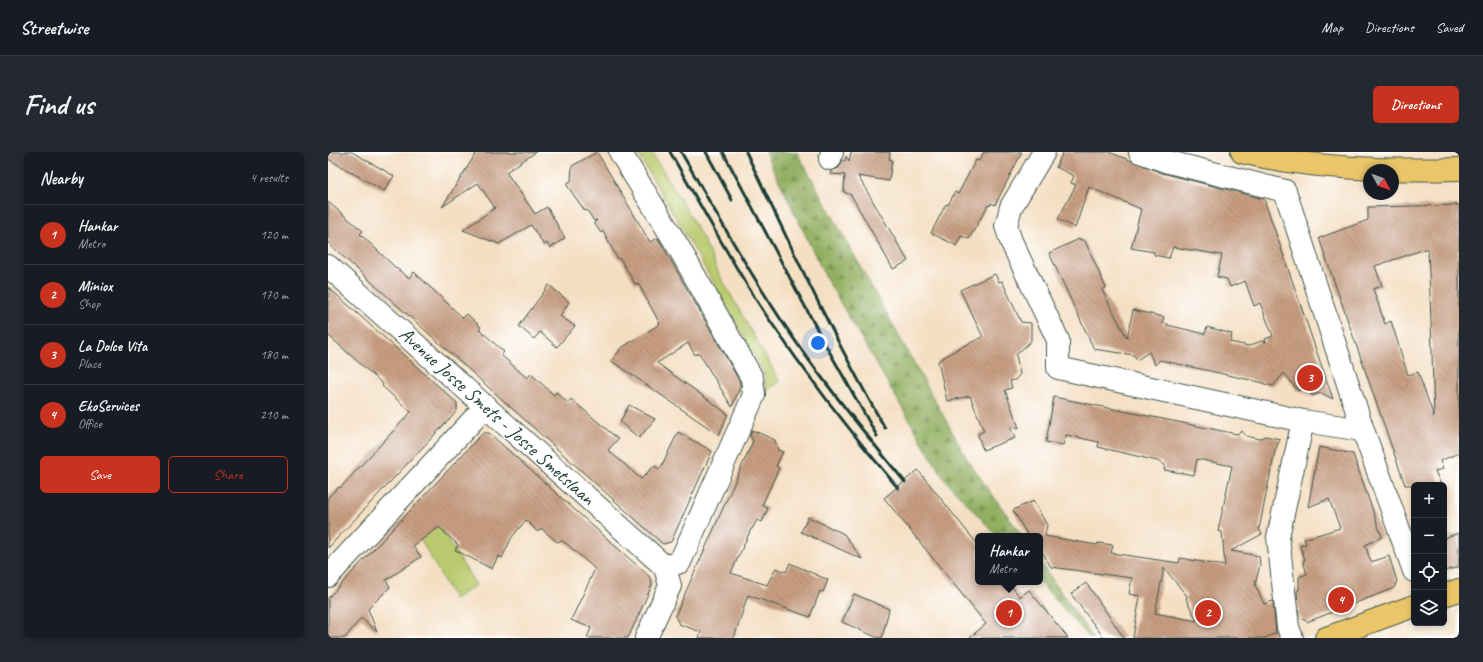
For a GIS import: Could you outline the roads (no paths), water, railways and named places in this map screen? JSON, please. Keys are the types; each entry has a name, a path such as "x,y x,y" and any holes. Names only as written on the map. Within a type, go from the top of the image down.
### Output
{"main road":[{"path":"1242,152 1296,162 1363,168 1425,170 1459,169"},
{"path":"1447,594 1459,590"},
{"path":"1326,638 1411,607"}],"street":[{"path":"620,152 679,248 752,378 754,395 680,562 666,567 670,586 646,638"},
{"path":"1044,152 1011,207 1006,226 1011,241 1058,340 1058,368 1304,421 1363,430"},
{"path":"1140,152 1165,161 1285,191 1363,430 1411,563"},
{"name":"Avenue Josse Smets - Josse Smetslaan","path":"328,266 666,567"},
{"path":"328,576 486,406"},
{"path":"1292,638 1288,627 1278,536 1304,421"}],"railway":[{"path":"670,152 727,253 764,312 828,402 898,488"},
{"path":"681,152 741,256 772,306 842,404 905,482"},
{"path":"706,152 732,200"},
{"path":"723,152 825,344 877,436"},
{"path":"746,152 830,326 885,428"}],"place":[{"name":"La Dolce Vita","path":"1310,378"},
{"name":"EkoServices","path":"1341,600"},
{"name":"Hankar","path":"1009,613"},
{"name":"Miniox","path":"1208,613"}]}
